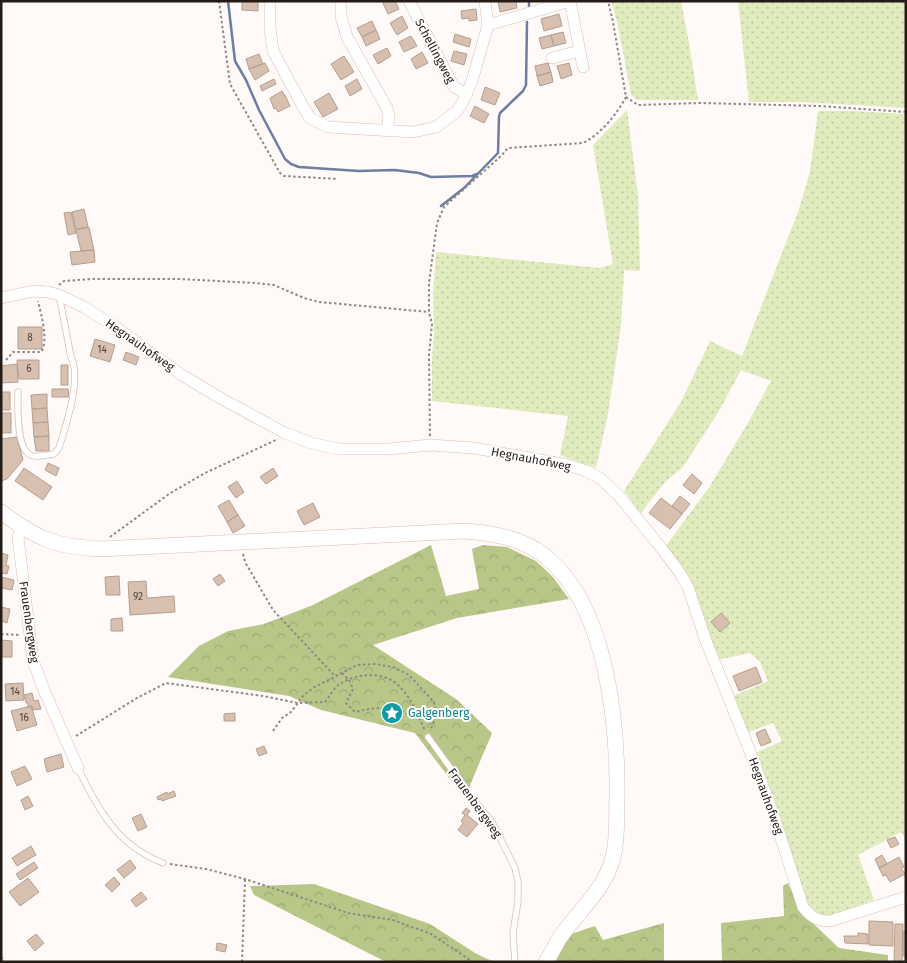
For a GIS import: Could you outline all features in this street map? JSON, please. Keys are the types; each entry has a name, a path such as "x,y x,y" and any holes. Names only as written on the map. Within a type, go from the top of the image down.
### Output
{"main road":[{"path":"1,512 37,536 60,545 101,549 464,530 516,539 546,557 577,594 596,636 609,685 617,779 616,835 613,858 605,878 560,938 546,962"}],"street":[{"path":"270,1 272,51 310,118 328,127 414,132 436,127 456,112 462,104 467,94 488,25 485,1"},
{"path":"341,1 340,16 347,37 387,108 389,117 387,131"},
{"name":"Schellingweg","path":"409,1 454,87 467,94"},
{"path":"488,25 570,1 583,67"},
{"path":"552,58 579,51"},
{"name":"Hegnauhofweg","path":"1,298 35,291 54,293 84,307 182,375 285,433 311,443 339,449 389,449 430,446 474,448 568,465 600,478 619,496 673,563 688,587 706,641 772,810 803,907 811,916 820,921 830,921 906,897"},
{"name":"Frauenbergweg","path":"22,527 18,537 33,661 78,768"}],"lane":[{"path":"18,392 19,426 24,449 30,455 54,454 59,448 72,401 74,363 54,293"},
{"name":"Frauenbergweg","path":"428,737 492,822 515,868 518,882 518,902 514,933 515,962"},
{"path":"78,768 93,800 116,830 138,851 163,863"}],"path":[{"path":"219,1 230,84 280,173 284,176 338,179"},
{"path":"430,446 429,365 432,324 429,312 429,283 438,223 444,207 508,148 583,143 592,139 620,108 626,97 614,22 608,1"},
{"path":"626,97 638,105 700,102 819,106 906,112"},
{"path":"54,293 64,281 92,279 180,279 274,285 304,298 319,302 429,312"},
{"path":"6,360 13,352 41,352 44,348 43,324 35,291"},
{"path":"101,549 108,538 169,494 205,473 280,438 285,433"},
{"path":"240,542 245,562 273,610 334,676"},
{"path":"1,634 29,636"},
{"path":"273,730 282,718 313,688 341,672 357,666 375,664 393,668 408,675 434,702 436,717 428,737"},
{"path":"341,672 349,680 353,690 346,703 354,712 376,707 398,710 420,718"},
{"path":"67,741 166,682 298,703 326,702 339,684 362,675 380,676 397,683 410,698 428,737"},
{"path":"163,863 245,879 348,913 393,920 431,934 473,962"},
{"path":"242,962 245,879"},
{"path":"1,957 5,962"}],"green space":[{"path":"611,1 681,1 698,100 636,100 631,94 617,21"},
{"path":"738,1 906,1 906,108 802,102 749,102"},
{"path":"627,110 638,196 640,271 624,270 621,325 608,414 596,468 560,455 568,416 432,401 433,294 436,252 600,268 613,264 593,145"},
{"path":"818,111 906,114 906,840 901,832 858,855 874,900 829,916 819,915 805,902 755,753 782,741 773,723 746,733 731,697 768,681 760,662 750,653 717,660 665,547 710,486 771,381 741,370 719,411 683,467 665,482 641,513 624,491 681,402 710,341 742,356 798,212 810,172"},
{"path":"431,545 446,596 479,589 472,549 483,545 507,547 536,561 553,577 569,599 457,618 373,645 456,699 492,733 468,790 463,796 415,733 321,710 289,696 168,677 199,646 228,631 264,624 313,605"},
{"path":"788,883 800,911 839,948 888,955 888,962 722,962 721,923 784,916 783,886"},
{"path":"314,884 430,924 475,953 494,962 386,962 254,895 250,886"},
{"path":"664,923 664,962 553,962 568,935 595,926 603,940"}],"building":[{"path":"242,1 258,1 258,11 242,10"},
{"path":"382,1 395,1 399,9 388,14"},
{"path":"498,1 516,1 517,8 500,12"},
{"path":"476,9 477,20 469,21 469,18 462,19 461,11"},
{"path":"559,14 562,26 544,31 541,19"},
{"path":"402,16 408,28 397,35 390,23"},
{"path":"372,21 376,30 362,37 357,28"},
{"path":"376,30 380,39 366,46 362,37"},
{"path":"563,32 566,43 554,46 551,35"},
{"path":"455,34 471,39 469,47 453,42"},
{"path":"551,35 554,46 542,49 539,38"},
{"path":"411,36 417,46 404,52 399,42"},
{"path":"387,48 391,56 378,64 373,55"},
{"path":"454,51 467,54 464,65 451,61"},
{"path":"422,52 428,63 416,69 411,59"},
{"path":"259,54 263,64 249,69 246,59"},
{"path":"344,56 354,72 341,80 331,64"},
{"path":"265,63 269,71 255,80 249,69"},
{"path":"548,63 551,72 537,76 535,66"},
{"path":"569,63 572,75 561,79 557,66"},
{"path":"551,72 553,82 540,86 537,76"},
{"path":"274,79 276,84 262,91 260,86"},
{"path":"357,79 362,89 350,96 345,86"},
{"path":"485,87 500,93 495,105 481,100"},
{"path":"282,91 290,106 278,112 276,108 274,109 270,98"},
{"path":"329,93 338,109 323,117 314,102"},
{"path":"475,106 489,114 484,123 470,116"},
{"path":"84,209 88,227 76,229 72,212"},
{"path":"71,212 76,233 68,235 64,213"},
{"path":"89,227 94,250 81,251 76,230"},
{"path":"94,250 95,262 72,265 70,252"},
{"path":"18,327 42,327 42,349 18,349"},
{"path":"95,339 115,345 110,362 90,356"},
{"path":"126,352 139,357 136,365 123,360"},
{"path":"17,360 39,360 39,379 19,379"},
{"path":"17,364 18,382 1,383 1,366"},
{"path":"61,365 68,365 68,385 61,385"},
{"path":"52,389 68,389 69,397 52,397"},
{"path":"1,392 10,392 10,410 1,410"},
{"path":"47,394 47,408 32,409 31,395"},
{"path":"47,408 48,422 33,423 32,409"},
{"path":"1,413 11,413 11,433 1,433"},
{"path":"48,422 49,436 34,437 33,423"},
{"path":"49,436 49,451 36,451 34,437"},
{"path":"17,437 23,460 7,479 1,481 1,439"},
{"path":"48,463 59,468 56,476 45,470"},
{"path":"24,468 52,487 43,500 15,481"},
{"path":"273,468 278,476 266,484 260,477"},
{"path":"692,474 702,483 694,494 683,485"},
{"path":"237,481 244,492 236,498 228,487"},
{"path":"680,496 690,504 682,514 672,506"},
{"path":"661,498 682,514 670,529 649,513"},
{"path":"229,500 238,515 227,522 218,506"},
{"path":"313,503 320,517 304,525 297,511"},
{"path":"238,515 245,526 233,533 227,522"},
{"path":"1,553 8,555 6,566 9,566 7,574 1,573"},
{"path":"220,574 225,581 218,586 213,579"},
{"path":"119,576 120,595 106,595 105,577"},
{"path":"1,577 14,580 12,590 2,588 1,593"},
{"path":"146,581 147,598 174,596 175,612 130,615 128,582"},
{"path":"1,607 10,609 7,623 1,621"},
{"path":"721,613 730,623 720,632 711,622"},
{"path":"122,618 123,631 111,631 111,619"},
{"path":"1,640 12,641 12,657 1,657"},
{"path":"756,667 762,682 739,691 733,676"},
{"path":"23,683 24,700 6,701 5,684"},
{"path":"32,693 34,701 38,700 41,709 33,710 32,706 28,707 24,695"},
{"path":"31,706 37,725 17,731 11,711"},
{"path":"235,713 235,721 224,721 224,714"},
{"path":"765,729 771,742 761,746 756,733"},
{"path":"264,746 267,753 259,756 256,749"},
{"path":"61,754 64,767 47,772 44,759"},
{"path":"25,766 32,779 17,786 11,772"},
{"path":"174,791 176,796 162,801 161,799 158,800 157,797"},
{"path":"28,796 33,806 25,810 21,800"},
{"path":"466,808 470,811 467,815 478,824 467,837 458,830 463,823 461,821 465,815 462,813"},
{"path":"141,814 147,827 138,831 132,818"},
{"path":"895,837 899,844 891,848 887,840"},
{"path":"31,846 36,855 17,866 12,858"},
{"path":"882,855 887,864 879,868 875,859"},
{"path":"899,857 904,867 901,868 905,874 890,882 886,875 883,876 879,868"},
{"path":"130,860 136,868 124,878 117,870"},
{"path":"34,862 38,868 20,880 16,874"},
{"path":"114,877 120,884 112,892 105,885"},
{"path":"28,878 39,892 20,906 9,892"},
{"path":"141,892 147,899 136,907 131,900"},
{"path":"869,921 893,922 893,946 869,945"},
{"path":"895,924 903,924 902,962 894,962"},
{"path":"903,931 906,931 906,956 903,956"},
{"path":"858,933 868,934 868,944 845,943 844,936 858,936"},
{"path":"36,934 44,943 35,951 27,941"},
{"path":"217,943 227,945 225,952 216,950"}],"waterway":[{"path":"228,1 235,61 285,159 291,164 299,167 359,171 395,170 419,173 431,177 472,176 477,174"},
{"path":"529,1 529,6"},
{"path":"441,206 464,188 498,153 500,113 523,91 526,85 527,22"}],"place":[{"name":"Galgenberg","path":"392,713"}]}
